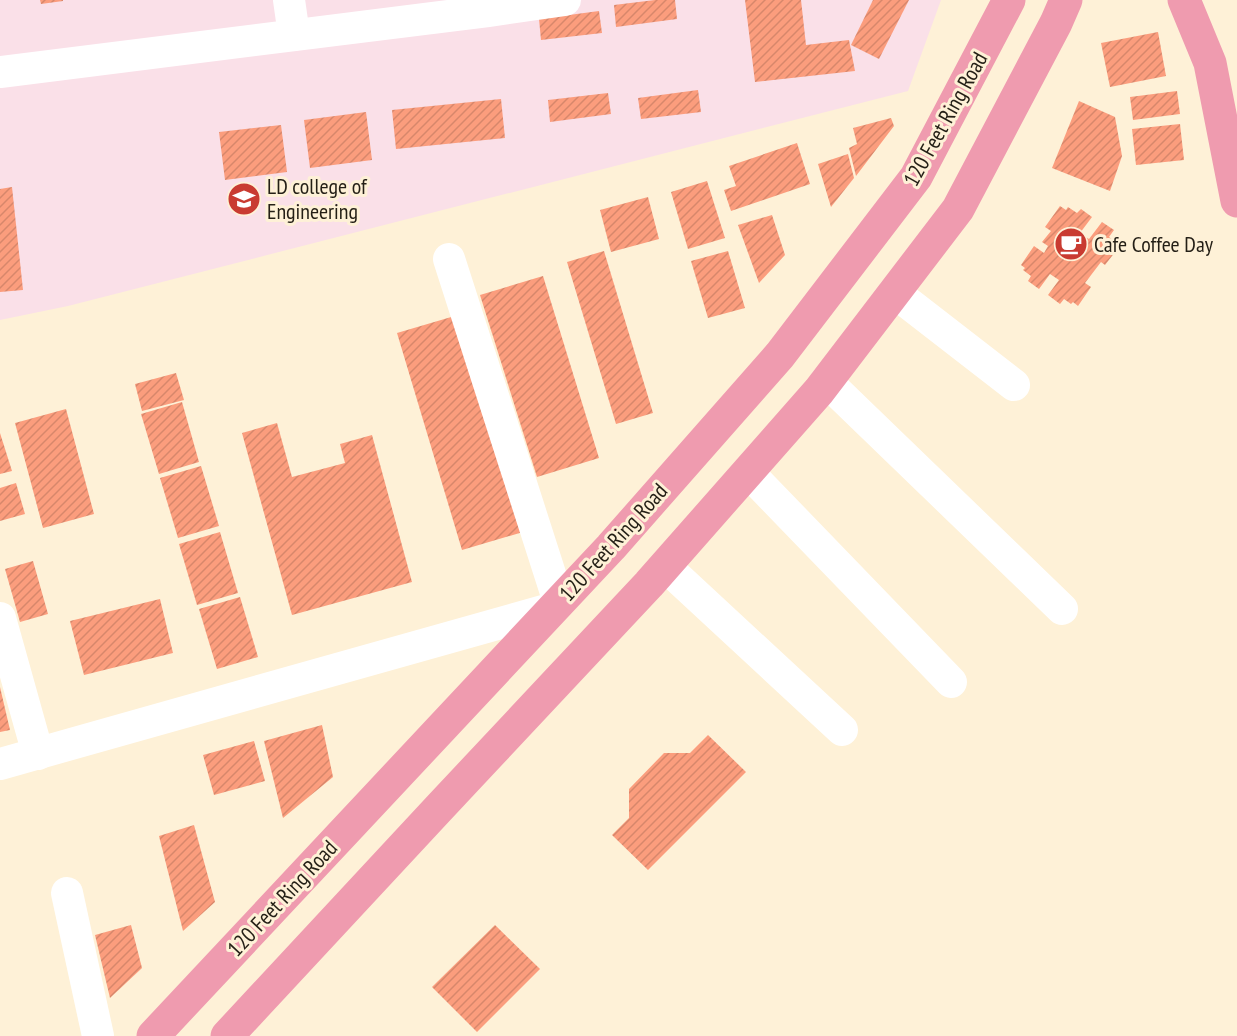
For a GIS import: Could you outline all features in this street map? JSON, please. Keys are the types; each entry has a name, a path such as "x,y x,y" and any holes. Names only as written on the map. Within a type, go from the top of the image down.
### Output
{"main road":[{"name":"120 Feet Ring Road","path":"153,1036 619,539 780,355 916,177 1009,0"},
{"path":"227,1036 665,566 826,381 958,209 1066,0"},
{"path":"1184,0 1210,63 1237,201"},
{"path":"1208,0 1232,57 1237,84"}],"street":[{"path":"289,0 294,35"},
{"path":"0,72 565,0"},
{"path":"0,764 557,605 449,259"},
{"path":"894,292 1014,385"},
{"path":"826,381 1062,609"},
{"path":"748,472 951,682"},
{"path":"665,566 842,730"},
{"path":"0,618 38,754"},
{"path":"67,893 98,1036"}],"shaded area":[{"name":"LD college of Engineering","path":"0,0 941,0 908,91 68,306 0,320"}],"building":[{"path":"40,0 63,0 63,1 41,4"},
{"path":"675,0 677,19 616,27 614,5"},
{"path":"745,0 801,0 806,45 849,40 855,71 755,82"},
{"path":"873,0 909,0 879,59 851,45"},
{"path":"599,11 602,33 541,40 539,19"},
{"path":"1158,32 1166,76 1110,87 1101,43"},
{"path":"698,90 701,112 641,119 638,98"},
{"path":"1177,91 1180,114 1133,120 1130,97"},
{"path":"608,93 611,114 550,122 548,100"},
{"path":"501,99 505,138 396,149 392,110"},
{"path":"1079,101 1115,117 1122,156 1110,191 1052,168"},
{"path":"366,112 372,160 310,168 304,120"},
{"path":"891,118 894,126 856,176 849,148 857,144 853,128"},
{"path":"1180,124 1184,160 1136,165 1132,129"},
{"path":"281,125 287,172 225,180 219,132"},
{"path":"797,143 810,184 731,211 724,190 736,186 729,166"},
{"path":"848,154 854,178 831,207 818,164"},
{"path":"707,181 725,238 688,249 671,192"},
{"path":"12,187 23,290 0,292 0,189"},
{"path":"648,197 659,239 611,252 600,210"},
{"path":"1060,206 1066,210 1068,207 1077,213 1081,209 1092,217 1080,233 1089,239 1102,222 1114,230 1109,237 1119,247 1105,265 1101,262 1085,283 1091,287 1078,306 1064,299 1060,304 1048,295 1059,280 1050,274 1039,289 1028,281 1031,276 1023,270 1025,268 1021,265 1034,246 1044,253 1048,246 1042,242 1051,231 1045,227"},
{"path":"772,215 785,255 759,283 738,225"},
{"path":"604,251 653,413 616,424 567,262"},
{"path":"728,251 745,308 708,318 691,261"},
{"path":"543,276 599,458 537,477 480,295"},
{"path":"458,315 523,532 462,550 397,333"},
{"path":"176,373 184,400 142,411 135,384"},
{"path":"182,402 199,462 159,474 141,414"},
{"path":"66,409 94,514 43,528 15,423"},
{"path":"277,423 292,477 345,463 340,444 372,435 412,582 292,615 242,433"},
{"path":"0,433 12,471 0,474"},
{"path":"201,466 219,526 178,538 160,478"},
{"path":"16,483 25,514 0,521 0,488"},
{"path":"220,532 238,593 197,605 179,544"},
{"path":"33,561 48,614 20,622 5,569"},
{"path":"240,597 258,657 217,669 199,609"},
{"path":"160,599 173,653 84,675 70,621"},
{"path":"0,687 10,730 0,732"},
{"path":"322,725 333,777 283,818 264,741"},
{"path":"708,735 746,772 648,870 612,835 629,818 629,789 664,753 690,753"},
{"path":"254,741 265,781 214,795 203,755"},
{"path":"194,825 215,902 183,931 159,836"},
{"path":"131,925 142,968 110,998 95,935"},
{"path":"495,925 540,969 477,1032 432,987"}],"place":[{"name":"LD college of Engineering","path":"244,199"},
{"name":"Cafe Coffee Day","path":"1071,244"}]}
